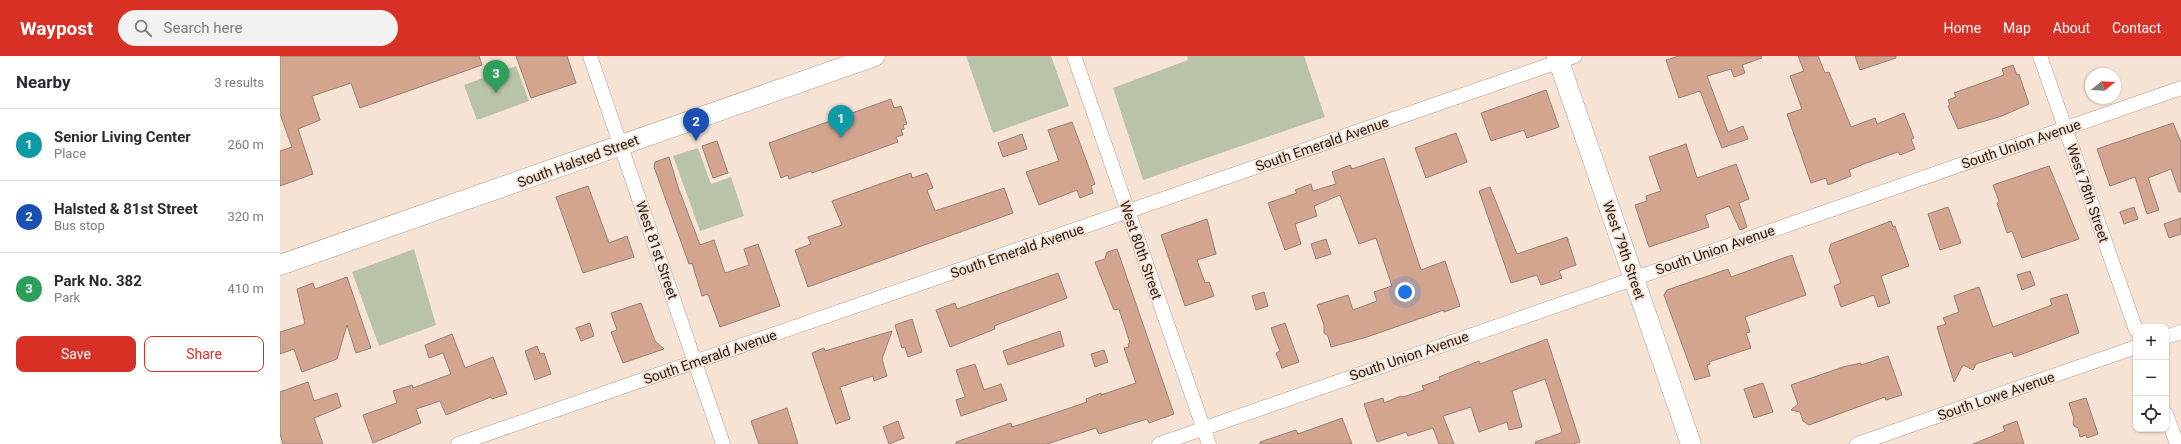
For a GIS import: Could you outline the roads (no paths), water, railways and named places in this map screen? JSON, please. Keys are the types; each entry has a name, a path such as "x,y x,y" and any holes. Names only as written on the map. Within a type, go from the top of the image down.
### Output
{"main road":[{"name":"South Halsted Street","path":"280,265 875,56"},
{"name":"West 79th Street","path":"1563,58 1633,278 1691,444"}],"street":[{"name":"West 81st Street","path":"590,56 724,444"},
{"name":"West 80th Street","path":"1074,56 1209,444"},
{"name":"West 78th Street","path":"2040,56 2134,324"},
{"name":"South Emerald Avenue","path":"458,444 484,440 696,362 1128,212 1563,58"},
{"name":"South Union Avenue","path":"1159,444 2181,88"},
{"path":"2169,336 2181,332"},
{"name":"South Lowe Avenue","path":"1857,444 2133,349"},
{"path":"2169,422 2177,444"}],"place":[{"name":"Park No. 382","path":"496,93"},
{"name":"Senior Living Center","path":"841,138"},
{"name":"Halsted & 81st Street","path":"696,141"}]}
